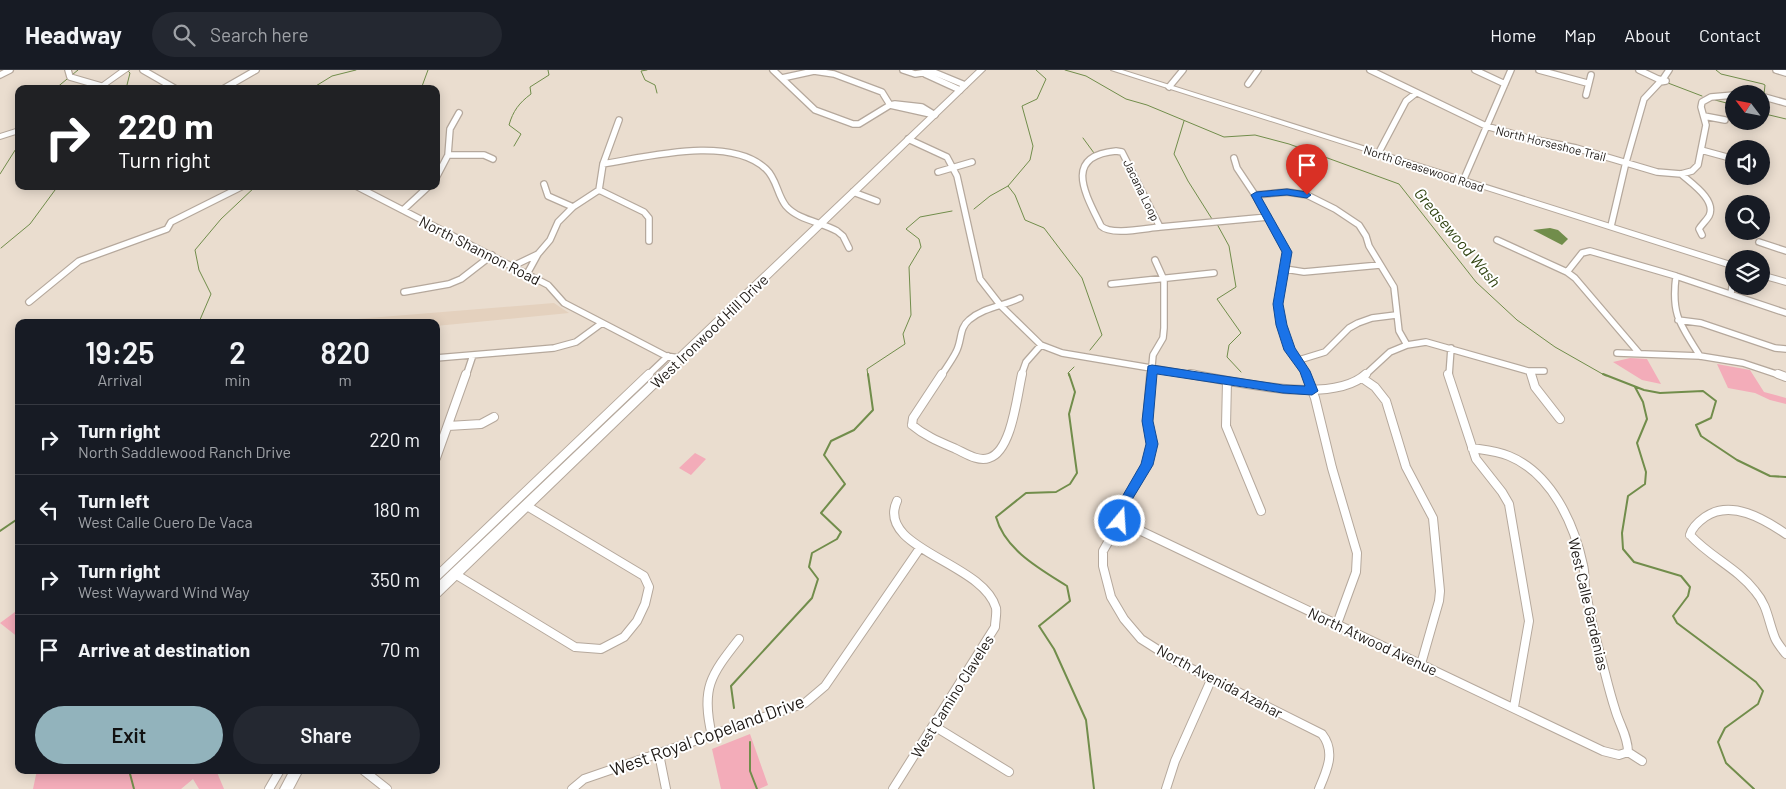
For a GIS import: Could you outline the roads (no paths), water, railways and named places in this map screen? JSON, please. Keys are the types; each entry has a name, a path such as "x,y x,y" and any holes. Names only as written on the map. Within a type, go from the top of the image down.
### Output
{"street":[{"path":"68,70 70,77 93,85"},
{"path":"102,85 125,70"},
{"path":"143,70 169,85"},
{"path":"230,85 256,70"},
{"path":"773,70 814,110 857,125 890,104"},
{"path":"903,70 915,74 925,74 962,87"},
{"path":"925,74 932,70 962,87"},
{"name":"West Ironwood Hill Drive","path":"440,588 981,70"},
{"name":"North Greasewood Road","path":"1115,70 1725,263"},
{"path":"1169,87 1183,70"},
{"path":"1248,84 1258,70"},
{"name":"North Horseshoe Trail","path":"1371,70 1486,126 1526,138 1576,148 1657,172 1681,174"},
{"path":"1475,70 1505,84"},
{"path":"1463,181 1511,70"},
{"path":"1538,70 1587,83"},
{"path":"1639,70 1660,80"},
{"path":"1611,226 1626,162 1644,99 1669,70"},
{"path":"1776,70 1786,73"},
{"path":"782,78 814,71 834,74 882,92 890,104 935,115"},
{"path":"1586,95 1587,83 1591,75"},
{"path":"1378,154 1406,101 1416,93"},
{"path":"1681,174 1692,171 1698,165 1706,125 1701,107 1702,102 1711,96 1725,95"},
{"path":"1770,99 1786,103"},
{"path":"440,170 448,155 450,129 459,113"},
{"path":"1704,116 1725,120"},
{"path":"527,274 538,254 550,240 558,222 573,207 599,190 603,164 619,120"},
{"path":"0,137 15,131"},
{"path":"906,141 935,154 954,168 980,279 1000,305 1041,344 1062,353 1081,358 1227,381 1312,391 1341,387 1362,378 1390,352 1407,344 1426,342 1530,371 1544,371"},
{"path":"603,164 702,150 723,151 760,164 771,173 779,187 781,200 789,209 800,217 820,223 841,234 849,248"},
{"name":"Jacana Loop","path":"1121,150 1125,154 1160,226 1106,230 1100,226 1080,178 1084,164 1093,156 1121,150"},
{"path":"1701,150 1725,157"},
{"path":"448,155 484,155 493,159"},
{"path":"1234,158 1237,168 1256,195 1287,252 1278,304 1282,325 1290,350 1299,360 1312,391 1357,553 1356,572 1337,624"},
{"path":"938,172 972,162"},
{"path":"1681,174 1702,194 1710,206 1709,215 1699,229 1702,236"},
{"path":"544,184 548,196 573,207"},
{"path":"29,302 79,261 167,230 171,222 235,190"},
{"name":"North Shannon Road","path":"364,190 548,285 564,302 602,323 668,356 680,358"},
{"path":"403,210 426,190"},
{"path":"599,190 644,212 649,218 649,241"},
{"path":"853,192 877,201"},
{"path":"1256,195 1294,192 1316,198 1351,218 1363,229 1368,246 1394,288 1399,331 1407,344"},
{"path":"1160,226 1268,216"},
{"path":"1497,240 1568,272 1639,353"},
{"path":"1759,242 1786,250"},
{"path":"1568,272 1586,250 1725,292"},
{"path":"513,266 538,254"},
{"path":"404,292 449,284 461,279 492,256"},
{"path":"1120,521 1125,502 1147,465 1152,444 1147,421 1153,355 1163,338 1164,328 1164,279 1155,260"},
{"path":"1285,269 1304,272 1380,265"},
{"path":"1111,284 1214,273"},
{"path":"1676,276 1673,298 1678,320 1700,356"},
{"path":"1770,278 1786,282"},
{"path":"1734,295 1786,313"},
{"path":"1020,298 977,314 963,327 956,351 913,418 910,426 921,433 987,462 995,456 1012,426 1023,368 1041,344"},
{"path":"1299,360 1327,351 1340,337 1357,324 1370,319 1396,316"},
{"path":"1678,320 1702,324 1786,350"},
{"path":"440,358 554,348 576,342 602,323"},
{"path":"1451,348 1448,370 1449,379 1472,448 1480,467 1503,492 1509,504 1527,603 1529,621 1514,707"},
{"path":"1617,353 1700,356 1743,363 1786,377"},
{"path":"440,447 473,355"},
{"name":"West Ironwood Hill Drive","path":"440,573 668,356"},
{"path":"1530,371 1536,388 1560,419"},
{"path":"1362,378 1375,386 1386,400 1406,467 1433,518 1440,591 1439,601 1421,664"},
{"path":"1227,381 1226,426 1261,512"},
{"path":"448,426 481,424 494,416"},
{"name":"West Calle Gardenias","path":"1472,448 1495,450 1515,458 1528,466 1543,480 1560,502 1581,554 1586,592 1609,692 1626,738 1628,752"},
{"name":"West Camino Claveles","path":"893,789 995,627 996,608 988,590 970,574 920,548 897,529 892,512 897,501"},
{"path":"455,574 575,647 601,649 624,637 637,621 645,604 649,587 644,576 527,506"},
{"path":"1786,534 1751,514 1719,509 1708,514 1688,535 1700,546 1736,570 1756,592 1768,612 1775,638 1786,654"},
{"name":"North Avenida Azahar","path":"1120,521 1104,551 1105,579 1111,597 1124,619 1141,639 1174,660 1322,734 1331,742 1331,748 1330,760 1319,789"},
{"name":"North Atwood Avenue","path":"1120,521 1603,751 1619,755 1628,752"},
{"name":"West Royal Copeland Drive","path":"572,789 584,779 805,703 825,686 920,548"},
{"path":"712,736 705,702 709,681 739,638"},
{"path":"1166,789 1174,761 1212,678"},
{"path":"934,726 1010,772"},
{"path":"1628,752 1642,760"},
{"path":"659,754 666,789"},
{"path":"269,789 278,774"},
{"path":"286,789 295,774"},
{"path":"368,774 387,789"}],"waterway":[{"path":"60,85 78,70"},
{"path":"127,70 130,73 127,85"},
{"path":"317,85 332,76 356,70"},
{"path":"422,85 428,70"},
{"path":"514,146 521,134 509,125 512,116 520,104 531,94 530,87 549,75 548,70"},
{"path":"647,70 641,71 645,80 655,85 657,93"},
{"path":"1008,186 1030,160 1033,146 1022,106 1037,99 1046,79 1036,70"},
{"name":"Greasewood Wash","path":"1065,70 1086,76 1126,99 1147,105 1224,137 1255,135 1289,144 1399,184 1476,282 1517,320 1555,347 1606,376"},
{"path":"1716,70 1721,74 1765,85"},
{"path":"1668,83 1702,96"},
{"path":"1715,100 1725,103"},
{"path":"1770,115 1786,119"},
{"path":"1184,121 1174,154 1188,181 1212,219"},
{"path":"1083,138 1094,153"},
{"path":"0,174 15,150"},
{"path":"974,209 990,196 1008,186"},
{"path":"1008,186 1015,195 1025,220 1044,228 1082,278 1102,335 1090,350"},
{"path":"1,248 30,224 55,190"},
{"path":"200,319 211,294 199,270 195,250 221,219 252,190"},
{"path":"868,376 867,369 905,344 903,334 911,315 909,267 921,247 919,239 906,229 920,217 952,211"},
{"path":"1217,224 1229,246 1236,287 1217,299 1241,333 1229,345 1227,357 1241,372"},
{"path":"1069,376 1068,373 1074,367"},
{"path":"734,708 731,686 812,598 818,579 809,567 812,553 837,539 841,532 821,513 845,484 824,455 831,441 854,430 873,410 868,374"},
{"path":"1069,374 1075,392 1069,414 1077,473 1070,484 1056,492 1026,493 996,517 1001,529 1015,549 1025,558 1067,586 1070,601 1039,626 1054,649 1086,720 1094,789"},
{"name":"Greasewood Wash","path":"1603,374 1644,390 1660,393 1703,391 1716,401 1711,418 1696,425 1701,436 1737,460 1770,476 1786,477"},
{"path":"1635,387 1643,402 1647,419 1637,443 1646,472 1645,484 1628,496 1622,533 1623,549 1634,562 1681,576 1690,587 1688,596 1673,616 1677,623 1756,682 1763,691 1758,704 1725,728 1718,742 1726,763 1754,789"},
{"path":"0,531 15,521"},
{"path":"750,742 750,771 757,789"},
{"path":"130,774 134,789"}]}
